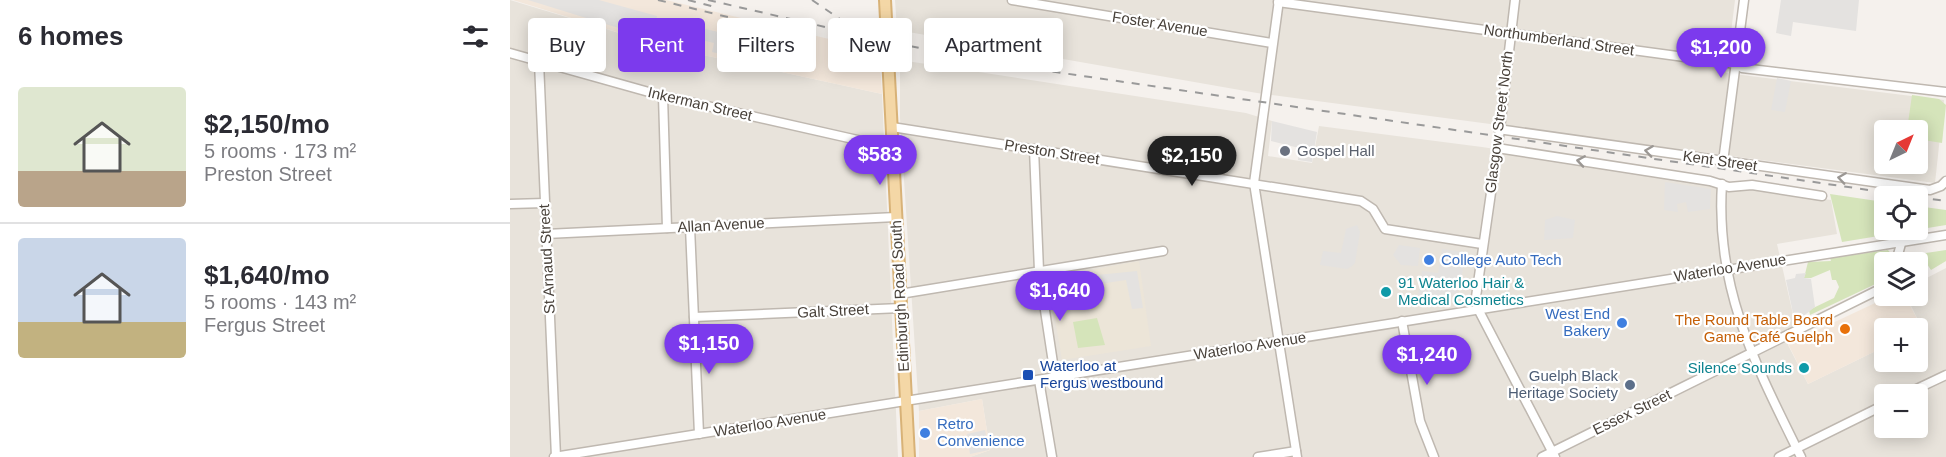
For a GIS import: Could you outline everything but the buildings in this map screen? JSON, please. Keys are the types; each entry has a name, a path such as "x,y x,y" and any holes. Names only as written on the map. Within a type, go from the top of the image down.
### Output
{"main road":[{"name":"Edinburgh Road South","path":"885,0 909,457"}],"street":[{"name":"Foster Avenue","path":"1012,0 1272,43"},
{"name":"Glasgow Street North","path":"1478,309 1476,294 1515,0"},
{"path":"1723,162 1744,0"},
{"name":"Northumberland Street","path":"1278,1 1736,64 1742,68 1946,92"},
{"path":"1258,457 1297,454 1254,183 1278,1"},
{"name":"Inkerman Street","path":"510,53 528,59"},
{"name":"St Arnaud Street","path":"539,72 556,457"},
{"name":"Inkerman Street","path":"575,72 663,96 893,148"},
{"path":"663,96 666,228"},
{"name":"Preston Street","path":"892,127 1361,201 1373,209 1380,225 1390,230 1482,244"},
{"name":"Kent Street","path":"1498,129 1930,190 1944,183"},
{"name":"Kent Street","path":"1497,148 1730,187 1752,185 1822,196"},
{"path":"1034,149 1039,271 1055,376"},
{"path":"1722,184 1725,269 1750,353 1798,453"},
{"path":"510,204 545,203"},
{"name":"Allan Avenue","path":"546,234 896,217"},
{"path":"690,227 699,434"},
{"name":"Waterloo Avenue","path":"1928,237 1946,235"},
{"path":"1899,252 1902,240"},
{"name":"Waterloo Avenue","path":"556,457 1902,240"},
{"path":"900,294 1163,251"},
{"name":"Essex Street","path":"1542,457 1553,454 1874,292"},
{"name":"Galt Street","path":"694,318 901,308"},
{"path":"1478,309 1553,454"},
{"path":"1402,321 1420,421 1434,457"},
{"path":"1927,384 1946,375"},
{"path":"1039,380 1052,457"},
{"path":"1779,457 1798,453 1874,411"}],"shaded area":[{"path":"510,0 569,18 528,18 528,72 606,72 606,29 618,33 618,72 705,72 705,55 717,58 717,72 781,72 882,94 898,457 510,457"},
{"path":"513,0 666,0 741,18 717,18 717,58 705,55 705,18 618,18 618,32 606,29 606,18 571,18"},
{"path":"528,0 599,0 657,16 656,18 618,18 618,28 606,24 606,18 586,18"},
{"path":"895,0 1735,0 1726,73 1944,100 1935,183 1257,93 1063,59 1063,18 924,18 924,35 912,33 912,18 896,18"},
{"path":"1781,0 1859,0 1856,31 1793,22 1791,36 1776,33"},
{"path":"705,29 717,32 717,53 712,52 714,43 705,41"},
{"path":"816,36 828,39 828,72 880,72 882,94 781,72 816,72"},
{"path":"912,62 924,64 924,72 978,72 1246,113 1272,121 1268,156 1312,163 1319,126 1482,147 1831,200 1837,234 1777,244 1795,323 1788,345 1808,384 1874,352 1874,372 1928,372 1928,318 1917,318 1911,306 1928,306 1928,277 1946,268 1946,457 970,457 990,450 982,399 919,411 900,118 900,72 912,72"},
{"path":"1777,78 1791,81 1785,112 1771,110"},
{"path":"1272,121 1317,132 1312,162 1298,160 1299,148 1271,141"},
{"path":"1665,182 1711,189 1710,209 1688,212 1686,202 1677,204 1678,212 1664,210"},
{"path":"1557,216 1575,220 1573,238 1544,240 1545,220"},
{"path":"1357,225 1360,232 1355,263 1347,269 1320,265 1323,251 1341,253 1346,229"},
{"path":"1399,245 1420,248 1418,266 1401,265 1393,255"},
{"path":"1442,249 1465,252 1461,285 1455,296 1417,303 1422,271 1438,273"},
{"path":"1139,261 1151,346 1062,360 1048,278"},
{"path":"1137,271 1143,308 1132,309 1126,280 1099,284 1102,302 1073,307 1068,313 1057,314 1050,279 1092,272 1097,275"},
{"path":"1806,273 1804,278 1811,279 1815,307 1802,317 1794,318 1786,280 1795,278 1796,274"},
{"path":"1874,304 1874,306 1910,306 1917,318 1874,318 1874,352 1808,384 1788,344"},
{"path":"982,399 990,450 970,457 919,457 919,411"},
{"path":"985,430 989,450 970,454 967,434"}],"green space":[{"path":"1912,95 1939,99 1946,105 1942,143 1928,141 1928,120 1908,120"},
{"path":"1830,194 1874,201 1874,237 1842,242"},
{"path":"1928,208 1946,210 1946,225 1928,228"},
{"path":"1888,250 1890,252 1874,252 1874,285 1810,315 1809,310 1834,298 1839,287 1836,280 1832,280 1830,270 1811,278 1804,278 1808,262 1831,261 1830,258"},
{"path":"1946,250 1946,261 1931,270 1928,266 1928,253"},
{"path":"1097,318 1105,345 1078,348 1073,322"}],"railway":[{"path":"658,0 732,18"},
{"path":"688,0 715,7"},
{"path":"708,0 899,44 1014,66 1874,191"},
{"path":"812,0 839,18"},
{"path":"1928,199 1946,201"}],"place":[{"name":"Gospel Hall","path":"1285,151"},
{"name":"College Auto Tech","path":"1429,260"},
{"name":"91 Waterloo Hair & Medical Cosmetics","path":"1386,292"},
{"name":"West End Bakery","path":"1622,323"},
{"name":"The Round Table Board Game Café Guelph","path":"1845,329"},
{"name":"Silence Sounds","path":"1804,368"},
{"name":"Waterloo at Fergus westbound","path":"1028,375"},
{"name":"Guelph Black Heritage Society","path":"1630,385"},
{"name":"Retro Convenience","path":"925,433"}]}
